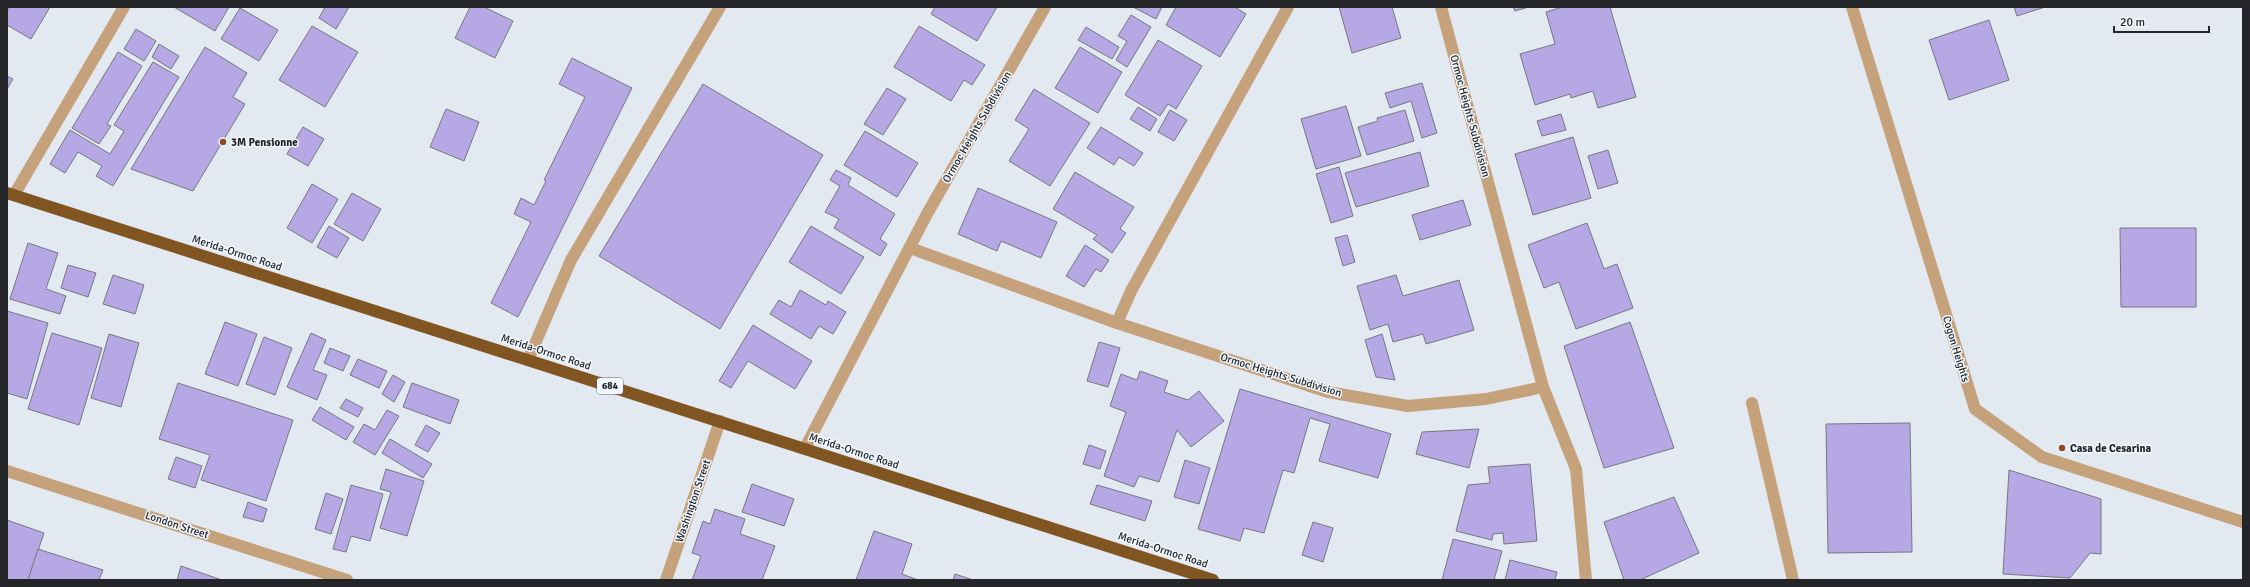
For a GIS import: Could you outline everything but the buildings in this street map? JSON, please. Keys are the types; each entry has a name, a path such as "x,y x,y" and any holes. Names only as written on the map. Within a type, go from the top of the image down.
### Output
{"highway":[{"name":"Merida-Ormoc Road","path":"10,194 1214,580"}],"street":[{"path":"10,194 124,7"},
{"path":"528,360 571,260 720,7"},
{"name":"Ormoc Heights Subdivision","path":"805,448 910,248 1045,7"},
{"path":"1117,323 1131,291 1288,7"},
{"name":"Ormoc Heights Subdivision","path":"1440,7 1542,387 1576,469 1586,580"},
{"name":"Cogon Heights","path":"1852,7 1974,409 2042,457 2243,522"},
{"name":"Ormoc Heights Subdivision","path":"910,248 1117,323 1328,392 1408,406 1486,400 1542,387"},
{"path":"1752,403 1793,580"},
{"name":"Washington Street","path":"666,580 720,421"},
{"name":"London Street","path":"7,471 347,580"}],"place":[{"name":"3M Pensionne","path":"223,142"},
{"name":"Casa de Cesarina","path":"2062,448"}]}
